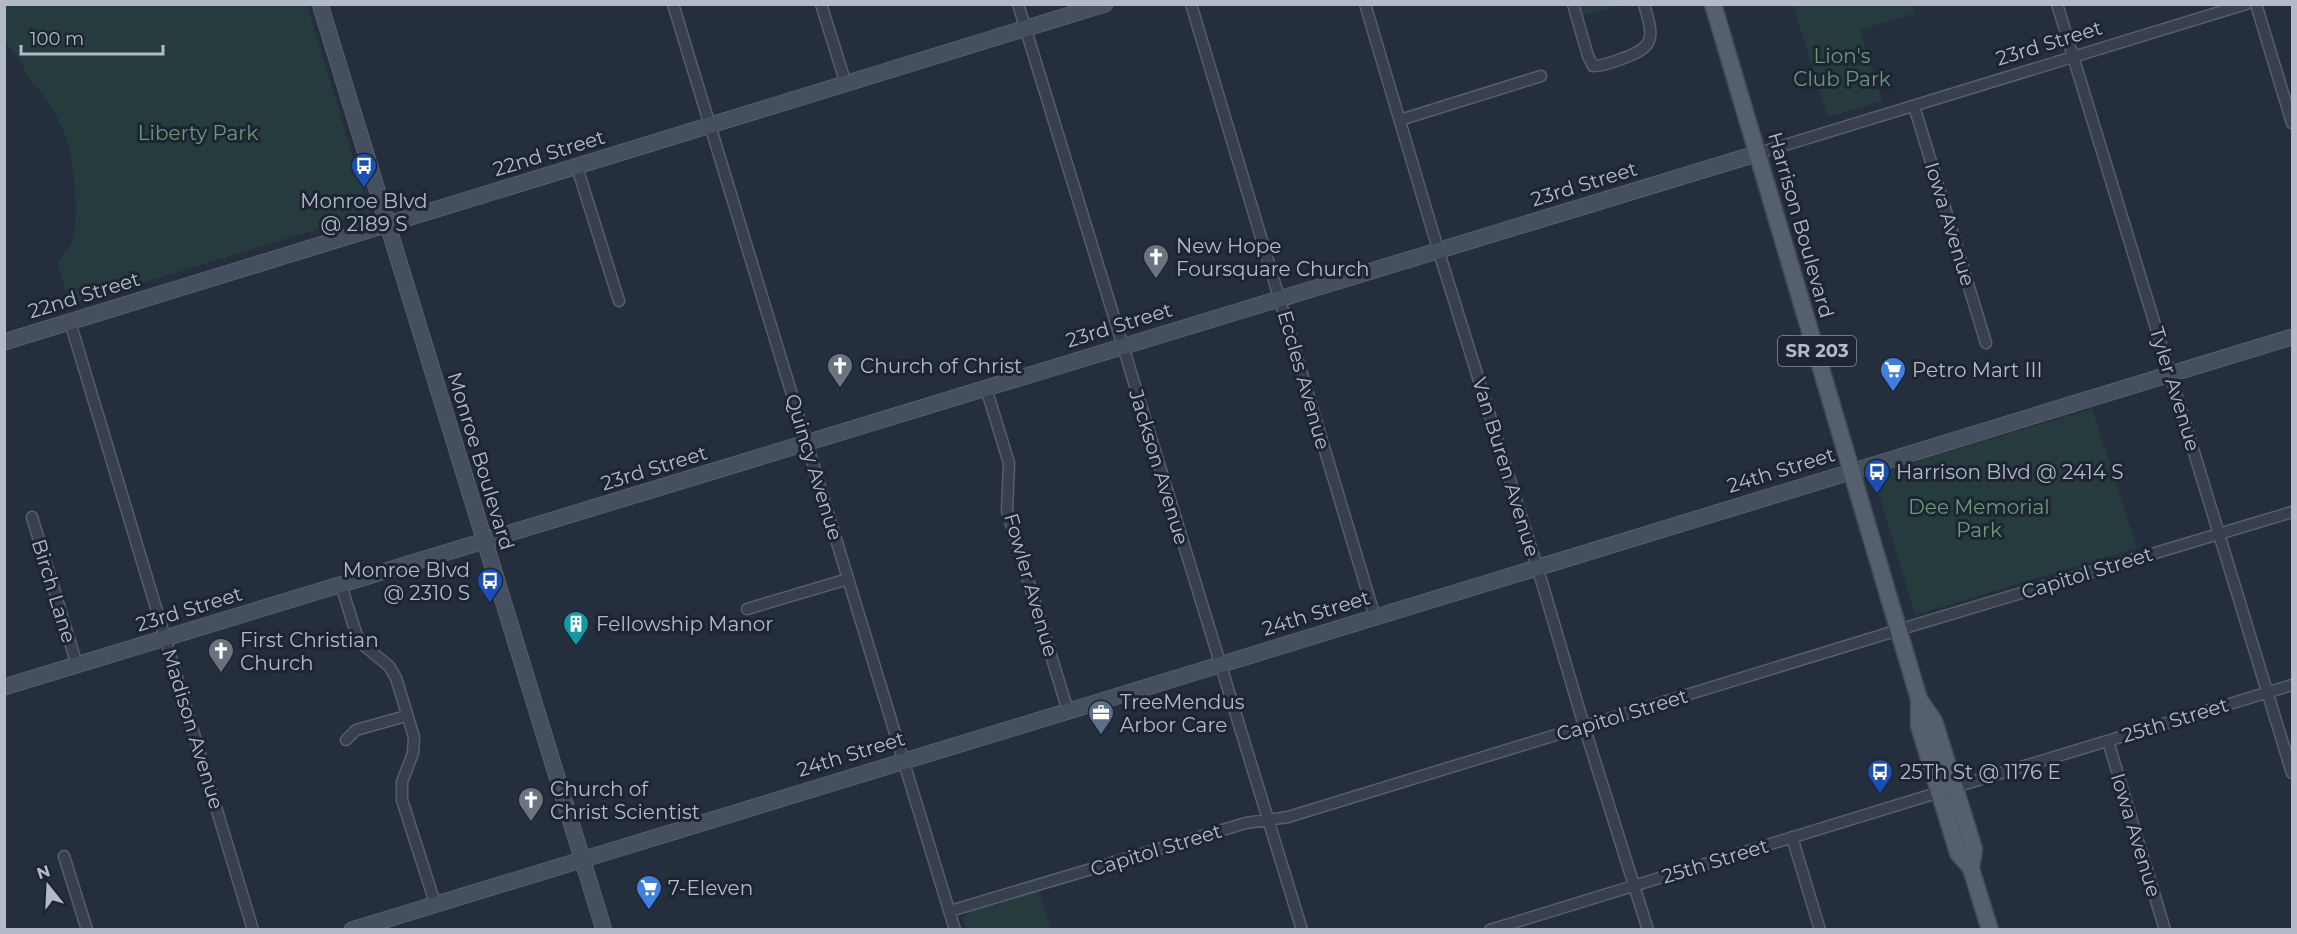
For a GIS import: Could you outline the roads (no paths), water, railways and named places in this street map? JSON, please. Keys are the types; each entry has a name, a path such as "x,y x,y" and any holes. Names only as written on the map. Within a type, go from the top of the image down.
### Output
{"main road":[{"name":"Harrison Boulevard","path":"1713,4 1919,699 1919,726 1974,849 1971,868 1990,930"}],"street":[{"name":"Monroe Boulevard","path":"320,4 604,930"},
{"name":"Quincy Avenue","path":"673,4 956,930"},
{"path":"821,4 846,84"},
{"name":"Jackson Avenue","path":"1018,4 1121,346 1302,930"},
{"name":"22nd Street","path":"4,342 1105,4"},
{"name":"Eccles Avenue","path":"1191,4 1375,617"},
{"name":"Van Buren Avenue","path":"1365,4 1648,930"},
{"path":"1573,4 1593,66 1602,66 1639,53 1645,48 1652,28 1644,4"},
{"name":"Tyler Avenue","path":"2057,4 2292,773"},
{"name":"23rd Street","path":"4,687 2246,4"},
{"path":"2256,4 2292,123"},
{"path":"1400,120 1541,76"},
{"name":"Iowa Avenue","path":"1914,105 1986,343"},
{"path":"576,167 619,301"},
{"name":"Madison Avenue","path":"70,322 253,930"},
{"name":"24th Street","path":"352,930 2292,337"},
{"name":"Fowler Avenue","path":"986,388 1009,463 1007,511 1068,711"},
{"name":"Capitol Street","path":"950,911 1246,823 1288,817 2292,512"},
{"name":"Birch Lane","path":"32,517 77,665"},
{"path":"747,609 848,579"},
{"path":"341,585 356,633 362,644 389,666 396,678 406,717 414,737 413,753 402,782 402,800 435,903"},
{"name":"25th Street","path":"1490,930 2292,685"},
{"path":"346,740 356,730 406,717"},
{"name":"Iowa Avenue","path":"2108,741 2164,930"},
{"path":"1792,837 1820,930"},
{"path":"64,856 87,930"}],"place":[{"name":"Monroe Blvd @ 2189 S","path":"364,189"},
{"name":"New Hope Foursquare Church","path":"1156,280"},
{"name":"Church of Christ","path":"840,389"},
{"name":"Petro Mart III","path":"1893,393"},
{"name":"Harrison Blvd @ 2414 S","path":"1877,495"},
{"name":"Monroe Blvd @ 2310 S","path":"490,604"},
{"name":"Fellowship Manor","path":"576,647"},
{"name":"First Christian Church","path":"221,674"},
{"name":"TreeMendus Arbor Care","path":"1101,736"},
{"name":"25Th St @ 1176 E","path":"1880,795"},
{"name":"Church of Christ Scientist","path":"531,823"},
{"name":"7-Eleven","path":"649,911"}],"park label":[{"name":"Lion's Club Park","path":"1842,68"},
{"name":"Liberty Park","path":"198,133"},
{"name":"Dee Memorial Park","path":"1979,518"}]}
